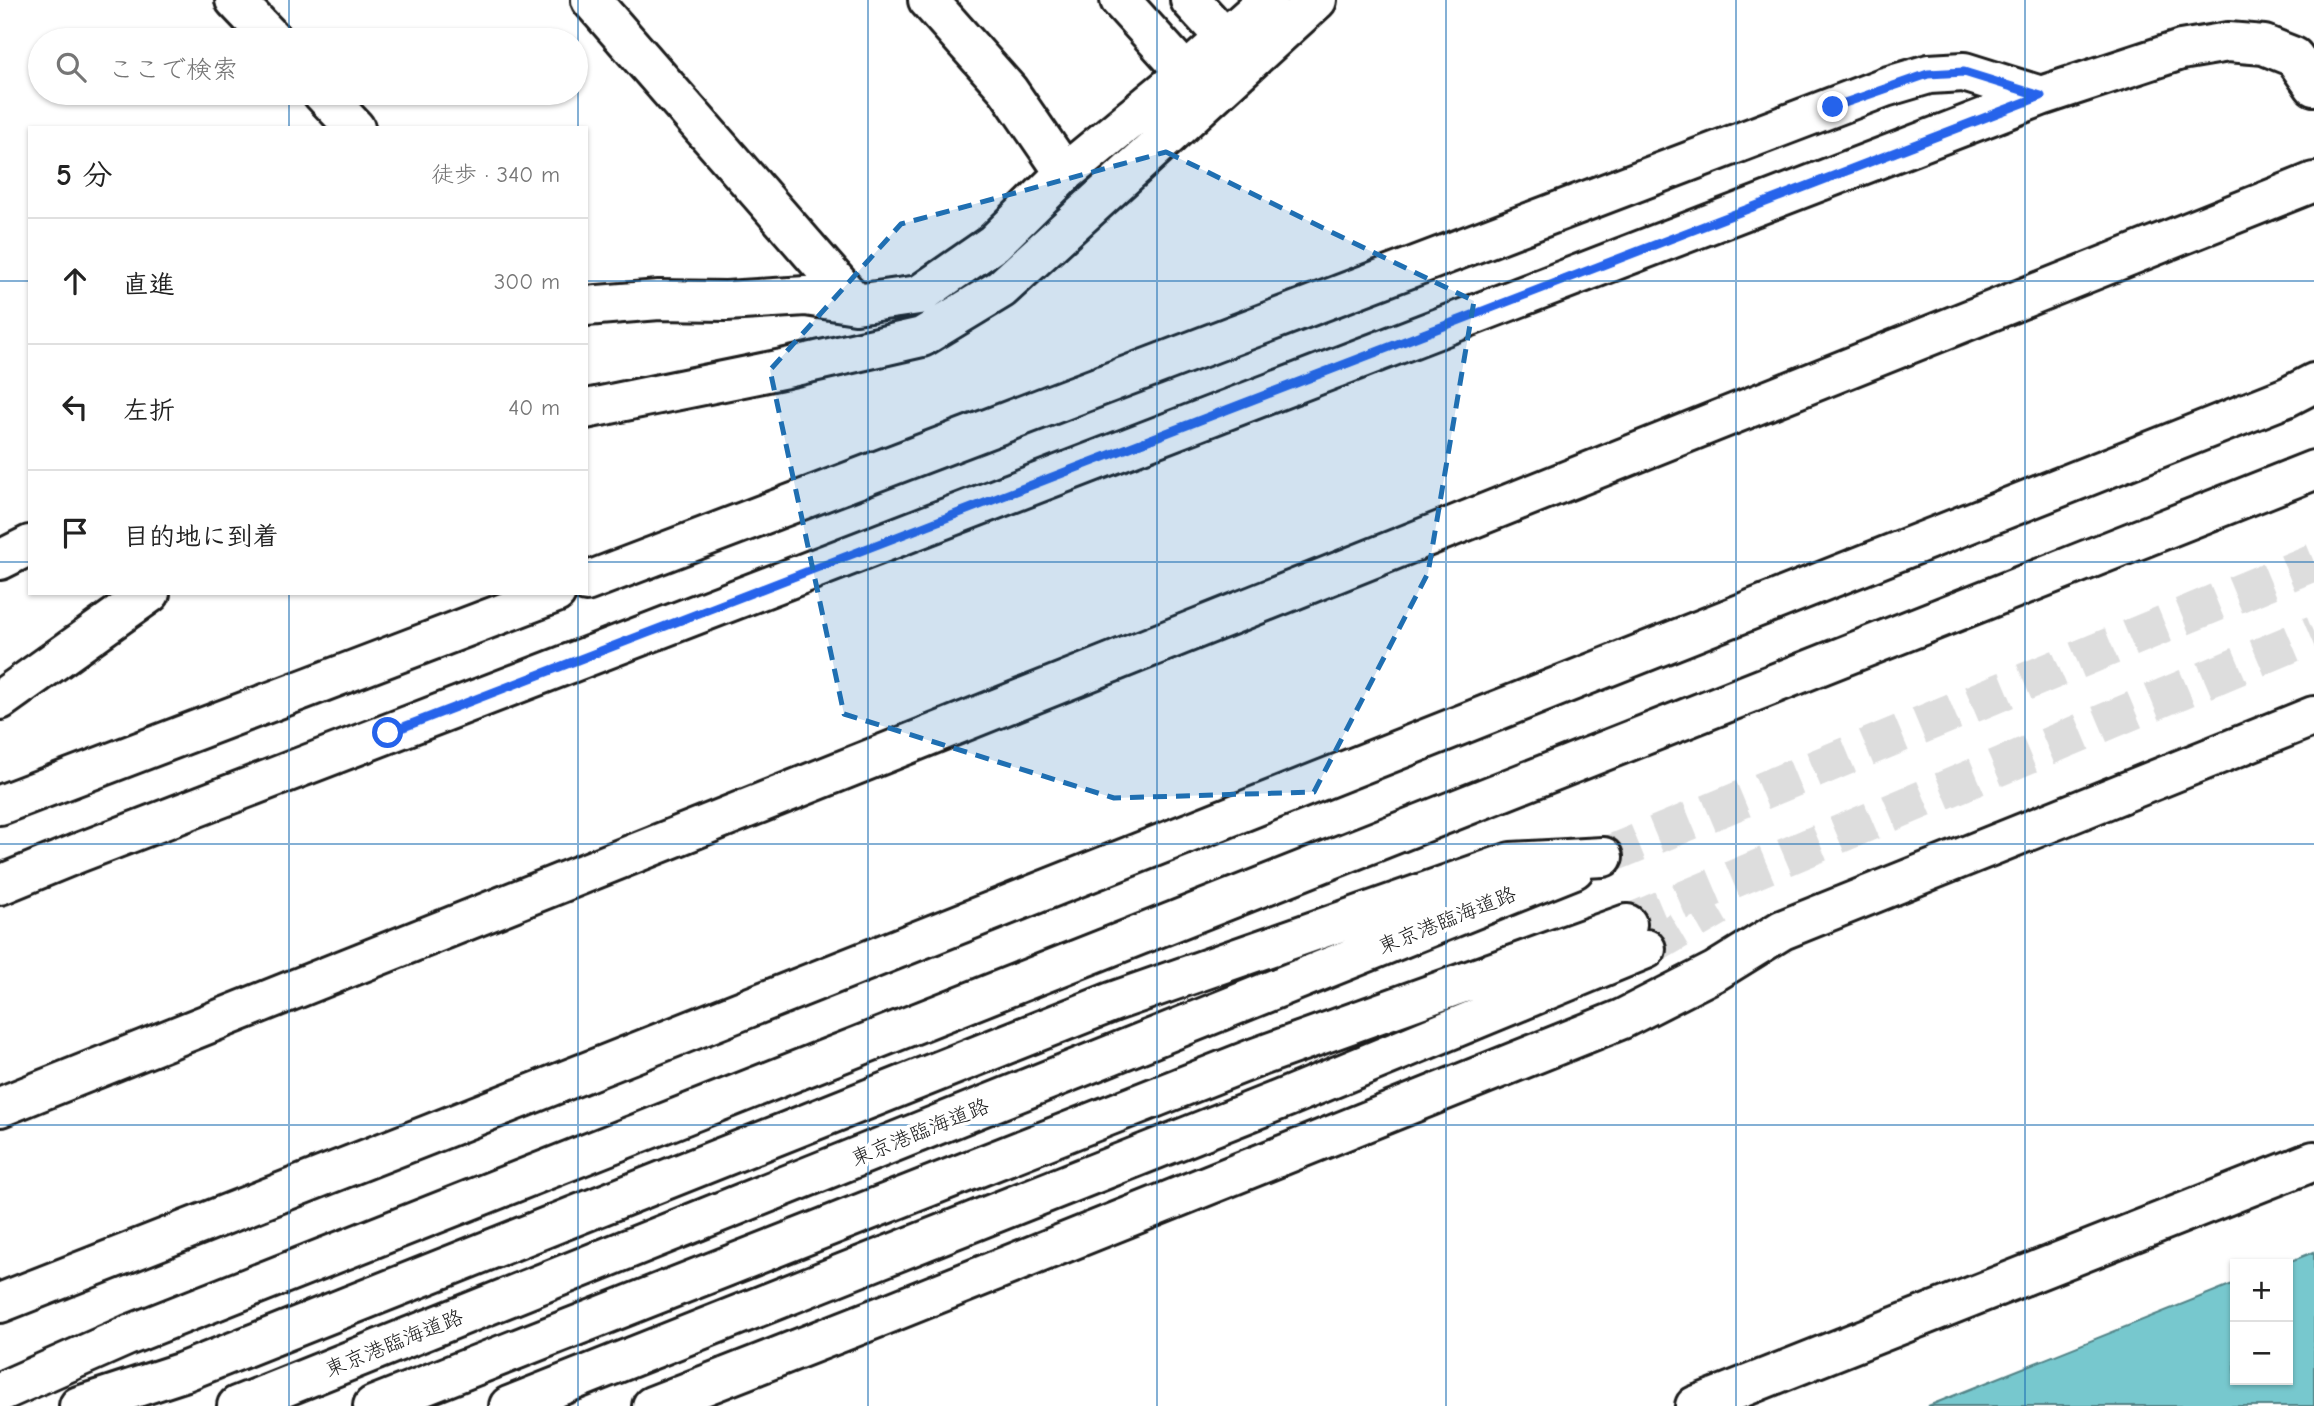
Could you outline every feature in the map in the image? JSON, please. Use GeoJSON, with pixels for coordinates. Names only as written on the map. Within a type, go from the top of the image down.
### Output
{"type":"FeatureCollection","features":[{"type":"Feature","properties":{"kind":"street"},"geometry":{"type":"LineString","coordinates":[[235,0],[262,28]]}},
{"type":"Feature","properties":{"kind":"street"},"geometry":{"type":"LineString","coordinates":[[591,0],[856,304]]}},
{"type":"Feature","properties":{"kind":"street"},"geometry":{"type":"LineString","coordinates":[[928,0],[1007,90],[1065,173]]}},
{"type":"Feature","properties":{"kind":"street"},"geometry":{"type":"LineString","coordinates":[[1120,0],[1186,73]]}},
{"type":"Feature","properties":{"kind":"street"},"geometry":{"type":"LineString","coordinates":[[1190,0],[1225,38]]}},
{"type":"Feature","properties":{"kind":"street"},"geometry":{"type":"LineString","coordinates":[[588,306],[659,300],[726,302],[806,296],[856,304],[919,295],[994,243],[1065,173],[1186,73],[1268,0]]}},
{"type":"Feature","properties":{"kind":"street"},"geometry":{"type":"LineString","coordinates":[[588,409],[922,337],[1001,289],[1317,0]]}},
{"type":"Feature","properties":{"kind":"street"},"geometry":{"type":"LineString","coordinates":[[0,885],[104,842],[2041,96],[2181,50],[2228,42],[2264,45],[2294,57],[2314,86]]}},
{"type":"Feature","properties":{"kind":"street"},"geometry":{"type":"LineString","coordinates":[[588,581],[1885,88],[1928,74],[1964,72],[2041,96]]}},
{"type":"Feature","properties":{"kind":"street"},"geometry":{"type":"LineString","coordinates":[[333,105],[353,126]]}},
{"type":"Feature","properties":{"kind":"street"},"geometry":{"type":"LineString","coordinates":[[0,1108],[2314,182]]}},
{"type":"Feature","properties":{"kind":"street"},"geometry":{"type":"LineString","coordinates":[[0,1303],[2287,397],[2314,383]]}},
{"type":"Feature","properties":{"kind":"street"},"geometry":{"type":"LineString","coordinates":[[0,1392],[142,1330],[2314,470]]}},
{"type":"Feature","properties":{"kind":"street"},"geometry":{"type":"LineString","coordinates":[[0,560],[28,546]]}},
{"type":"Feature","properties":{"kind":"street"},"geometry":{"type":"LineString","coordinates":[[0,700],[147,595]]}},
{"type":"Feature","properties":{"kind":"street"},"geometry":{"type":"LineString","coordinates":[[0,805],[551,595]]}},
{"type":"Feature","properties":{"kind":"street"},"geometry":{"type":"LineString","coordinates":[[652,1406],[1622,1019],[1716,971],[1782,930],[2314,716]]}},
{"type":"Feature","properties":{"kind":"street","name":"東京港臨海道路"},"geometry":{"type":"LineString","coordinates":[[79,1406],[183,1372],[1112,1002],[1511,862],[1603,857],[237,1406]]}},
{"type":"Feature","properties":{"kind":"street"},"geometry":{"type":"LineString","coordinates":[[373,1406],[1255,1058],[1636,937],[1287,1097],[509,1406]]}},
{"type":"Feature","properties":{"kind":"street"},"geometry":{"type":"LineString","coordinates":[[1695,1406],[2314,1161]]}},
{"type":"Feature","properties":{"kind":"highlighted area"},"geometry":{"type":"Polygon","coordinates":[[[1166,152],[1474,301],[1428,573],[1314,792],[1114,798],[844,714],[770,370],[901,224],[1166,152]]]}},
{"type":"Feature","properties":{"kind":"water"},"geometry":{"type":"Polygon","coordinates":[[[2314,1252],[2314,1406],[1928,1406],[2230,1285],[2230,1385],[2293,1385],[2293,1260],[2314,1252]]]}},
{"type":"Feature","properties":{"kind":"tunnel"},"geometry":{"type":"LineString","coordinates":[[1603,857],[2314,562]]}},
{"type":"Feature","properties":{"kind":"tunnel"},"geometry":{"type":"LineString","coordinates":[[1627,924],[2314,634]]}},
{"type":"Feature","properties":{"kind":"tunnel"},"geometry":{"type":"LineString","coordinates":[[1646,949],[1718,907]]}},
{"type":"Feature","properties":{"kind":"route"},"geometry":{"type":"LineString","coordinates":[[388,733],[2041,96],[1964,72],[1928,74],[1833,107]]}}]}
